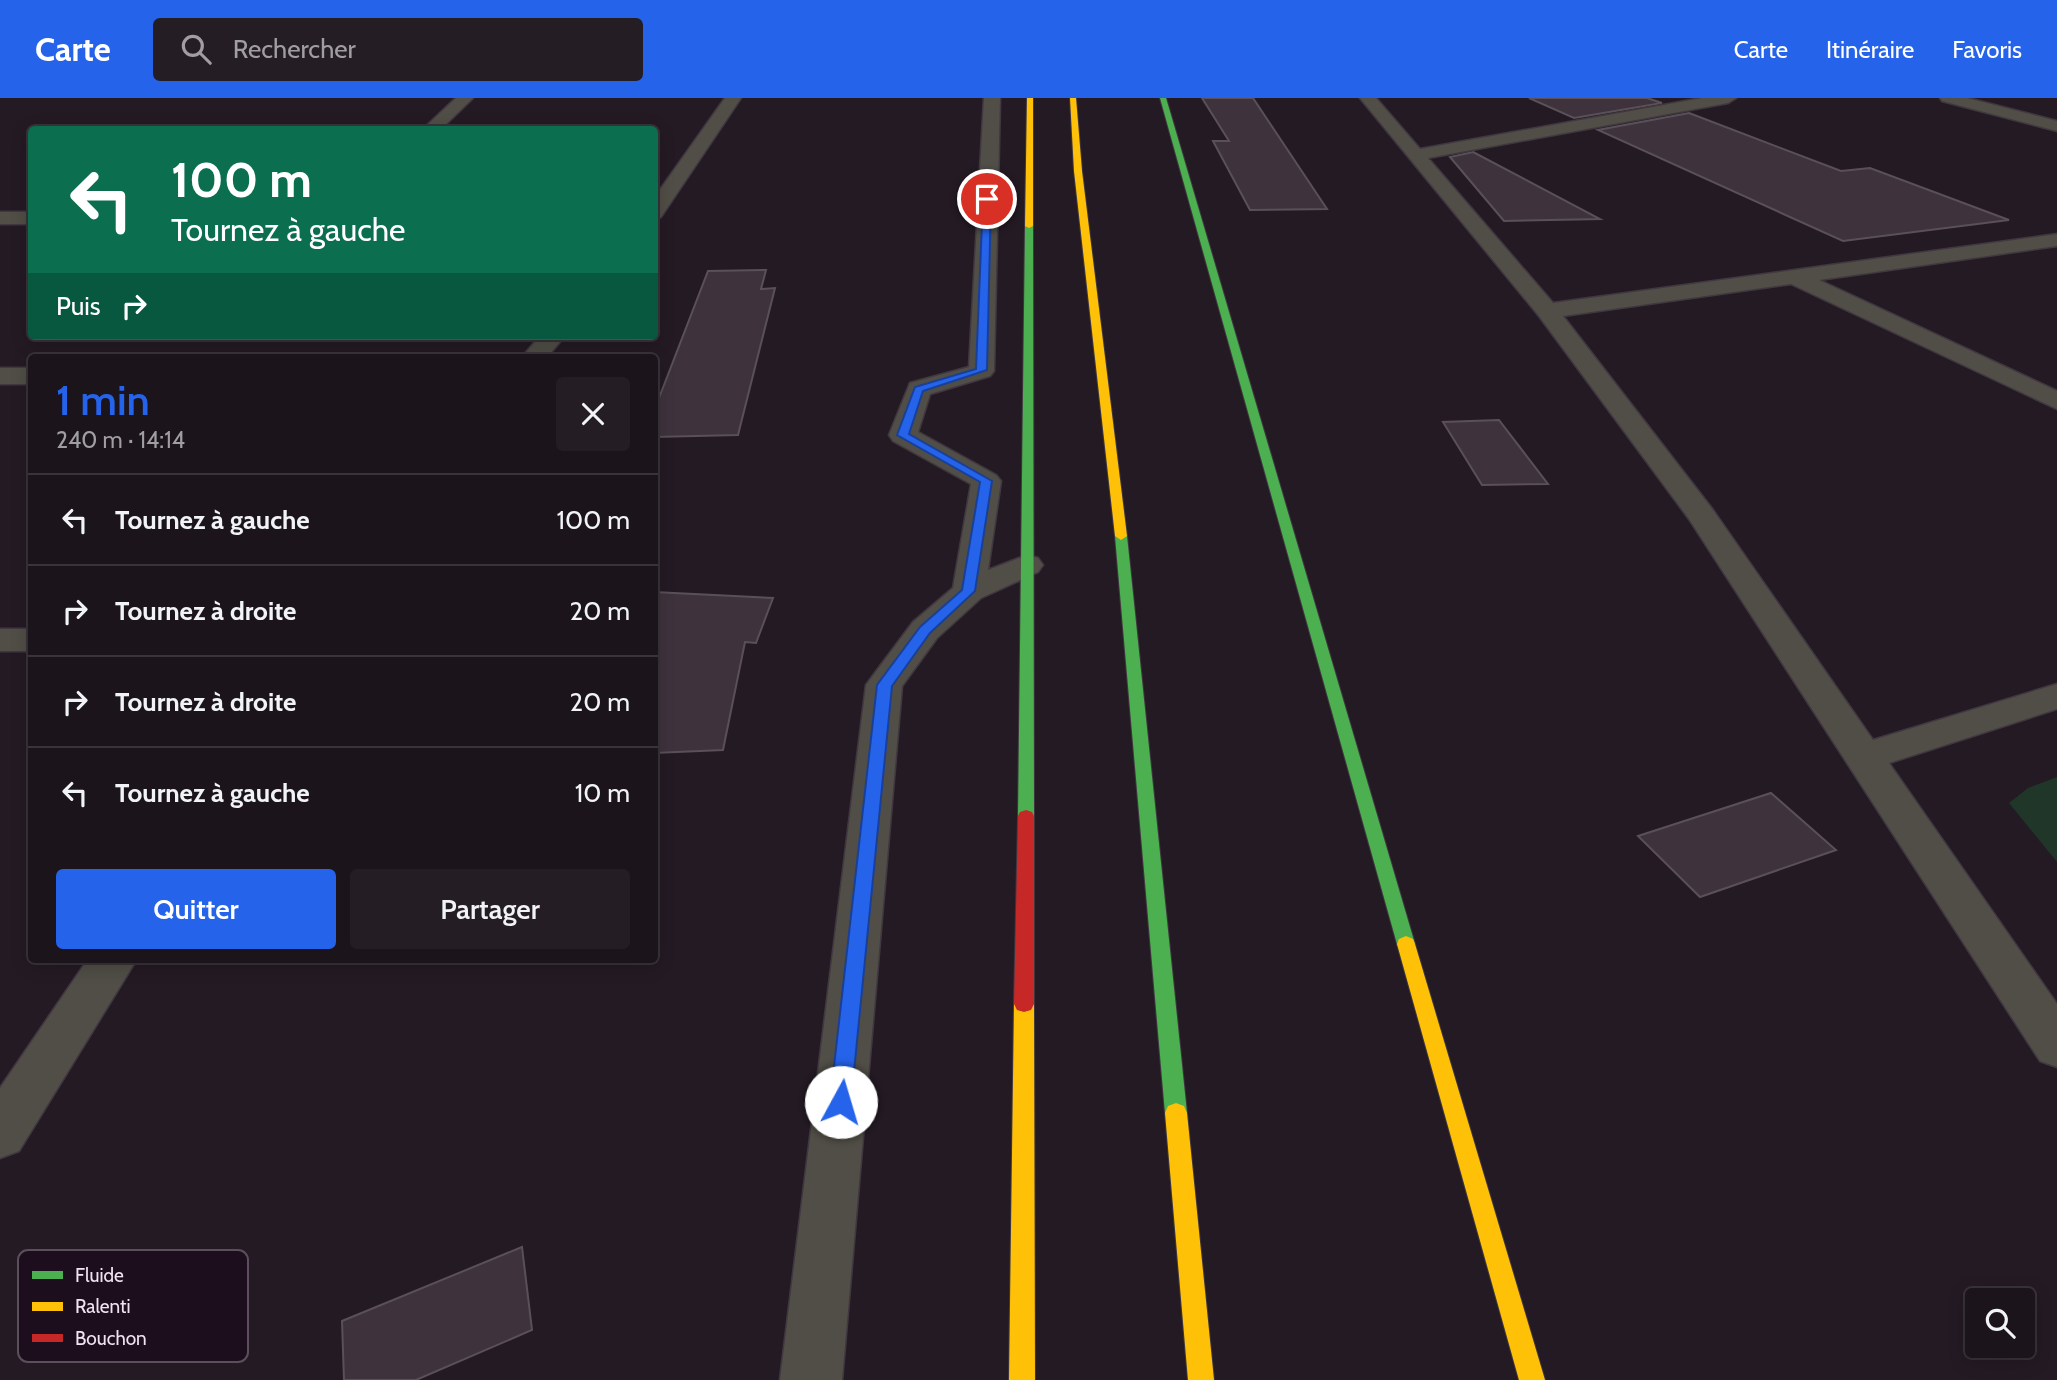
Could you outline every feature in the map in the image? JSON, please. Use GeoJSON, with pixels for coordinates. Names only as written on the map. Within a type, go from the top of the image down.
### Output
{"type":"FeatureCollection","features":[{"type":"Feature","properties":{"kind":"main road"},"geometry":{"type":"LineString","coordinates":[[1022,1380],[1030,98]]}},
{"type":"Feature","properties":{"kind":"main road"},"geometry":{"type":"LineString","coordinates":[[1073,98],[1079,172],[1125,572],[1201,1380]]}},
{"type":"Feature","properties":{"kind":"main road"},"geometry":{"type":"LineString","coordinates":[[1163,98],[1532,1380]]}},
{"type":"Feature","properties":{"kind":"street"},"geometry":{"type":"LineString","coordinates":[[436,126],[465,98]]}},
{"type":"Feature","properties":{"kind":"street"},"geometry":{"type":"LineString","coordinates":[[658,207],[733,98]]}},
{"type":"Feature","properties":{"kind":"street"},"geometry":{"type":"LineString","coordinates":[[969,591],[986,481],[903,435],[919,389],[981,370],[992,98]]}},
{"type":"Feature","properties":{"kind":"street"},"geometry":{"type":"LineString","coordinates":[[1367,98],[1547,311],[1702,516],[2057,1045]]}},
{"type":"Feature","properties":{"kind":"street"},"geometry":{"type":"LineString","coordinates":[[1416,155],[1728,98]]}},
{"type":"Feature","properties":{"kind":"street"},"geometry":{"type":"LineString","coordinates":[[1948,98],[2057,126]]}},
{"type":"Feature","properties":{"kind":"street"},"geometry":{"type":"LineString","coordinates":[[0,218],[28,218]]}},
{"type":"Feature","properties":{"kind":"street"},"geometry":{"type":"LineString","coordinates":[[1547,311],[2057,240]]}},
{"type":"Feature","properties":{"kind":"street"},"geometry":{"type":"LineString","coordinates":[[1793,276],[2057,401]]}},
{"type":"Feature","properties":{"kind":"street"},"geometry":{"type":"LineString","coordinates":[[537,354],[549,340]]}},
{"type":"Feature","properties":{"kind":"street"},"geometry":{"type":"LineString","coordinates":[[0,376],[28,376]]}},
{"type":"Feature","properties":{"kind":"street"},"geometry":{"type":"LineString","coordinates":[[811,1380],[884,685],[925,630],[969,591],[1027,565]]}},
{"type":"Feature","properties":{"kind":"street"},"geometry":{"type":"LineString","coordinates":[[0,640],[28,640]]}},
{"type":"Feature","properties":{"kind":"street"},"geometry":{"type":"LineString","coordinates":[[1863,757],[2057,696]]}},
{"type":"Feature","properties":{"kind":"street"},"geometry":{"type":"LineString","coordinates":[[0,1133],[111,963]]}},
{"type":"Feature","properties":{"kind":"green space"},"geometry":{"type":"Polygon","coordinates":[[[2057,777],[2057,862],[2009,803],[2028,788],[2057,777]]]}},
{"type":"Feature","properties":{"kind":"building"},"geometry":{"type":"Polygon","coordinates":[[[1202,98],[1253,98],[1327,209],[1250,210],[1213,141],[1229,141],[1202,98]]]}},
{"type":"Feature","properties":{"kind":"building"},"geometry":{"type":"Polygon","coordinates":[[[1529,98],[1647,98],[1662,103],[1574,118],[1529,98]]]}},
{"type":"Feature","properties":{"kind":"building"},"geometry":{"type":"Polygon","coordinates":[[[1689,113],[1841,171],[1870,168],[2009,220],[1843,241],[1598,130],[1689,113]]]}},
{"type":"Feature","properties":{"kind":"building"},"geometry":{"type":"Polygon","coordinates":[[[1473,152],[1600,219],[1504,221],[1450,157],[1473,152]]]}},
{"type":"Feature","properties":{"kind":"building"},"geometry":{"type":"Polygon","coordinates":[[[766,270],[761,289],[775,288],[738,435],[658,437],[658,401],[708,271],[766,270]]]}},
{"type":"Feature","properties":{"kind":"building"},"geometry":{"type":"Polygon","coordinates":[[[1499,420],[1548,484],[1482,485],[1443,422],[1499,420]]]}},
{"type":"Feature","properties":{"kind":"building"},"geometry":{"type":"Polygon","coordinates":[[[658,592],[773,598],[756,643],[745,642],[723,750],[658,753],[658,592]]]}},
{"type":"Feature","properties":{"kind":"building"},"geometry":{"type":"Polygon","coordinates":[[[1771,793],[1836,850],[1700,897],[1638,836],[1771,793]]]}},
{"type":"Feature","properties":{"kind":"building"},"geometry":{"type":"Polygon","coordinates":[[[522,1247],[532,1330],[416,1380],[344,1380],[342,1321],[522,1247]]]}},
{"type":"Feature","properties":{"kind":"traffic: fast"},"geometry":{"type":"LineString","coordinates":[[1163,98],[1406,944]]}},
{"type":"Feature","properties":{"kind":"traffic: fast"},"geometry":{"type":"LineString","coordinates":[[1026,816],[1029,226]]}},
{"type":"Feature","properties":{"kind":"traffic: fast"},"geometry":{"type":"LineString","coordinates":[[1121,536],[1176,1113]]}},
{"type":"Feature","properties":{"kind":"traffic: slow"},"geometry":{"type":"LineString","coordinates":[[1029,226],[1030,98]]}},
{"type":"Feature","properties":{"kind":"traffic: slow"},"geometry":{"type":"LineString","coordinates":[[1073,98],[1078,171],[1121,536]]}},
{"type":"Feature","properties":{"kind":"traffic: slow"},"geometry":{"type":"LineString","coordinates":[[1406,944],[1532,1380]]}},
{"type":"Feature","properties":{"kind":"traffic: slow"},"geometry":{"type":"LineString","coordinates":[[1022,1380],[1024,1004]]}},
{"type":"Feature","properties":{"kind":"traffic: slow"},"geometry":{"type":"LineString","coordinates":[[1176,1113],[1201,1380]]}},
{"type":"Feature","properties":{"kind":"traffic: jam"},"geometry":{"type":"LineString","coordinates":[[1024,1004],[1026,816]]}},
{"type":"Feature","properties":{"kind":"route"},"geometry":{"type":"LineString","coordinates":[[841,1102],[884,685],[925,630],[969,591],[986,481],[903,435],[919,389],[981,370],[987,199]]}}]}
